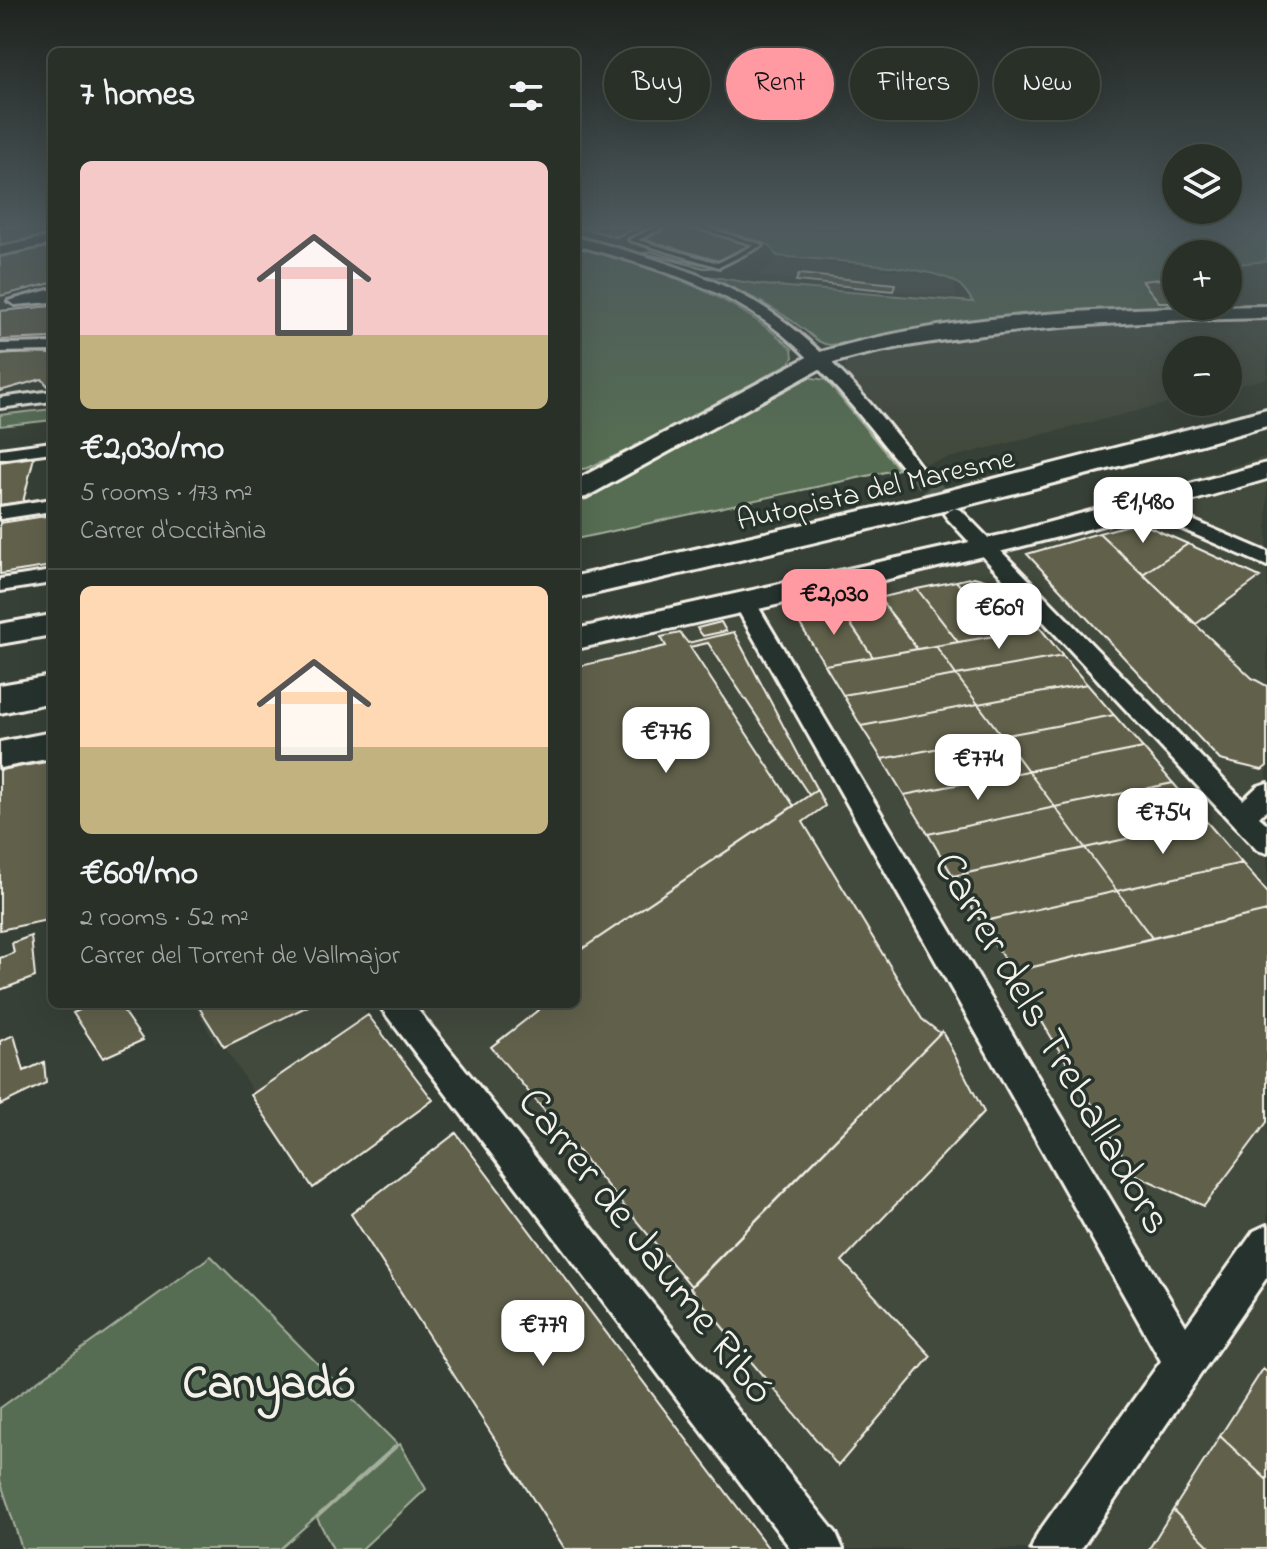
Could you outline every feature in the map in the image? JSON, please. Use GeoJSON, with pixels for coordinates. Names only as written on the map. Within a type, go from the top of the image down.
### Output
{"type":"FeatureCollection","features":[{"type":"Feature","properties":{"kind":"highway","name":"Autopista del Maresme"},"geometry":{"type":"LineString","coordinates":[[580,558],[988,465],[1267,394]]}},
{"type":"Feature","properties":{"kind":"highway","name":"Autopista del Maresme"},"geometry":{"type":"LineString","coordinates":[[580,586],[802,536],[1135,454],[1267,417]]}},
{"type":"Feature","properties":{"kind":"highway"},"geometry":{"type":"LineString","coordinates":[[0,669],[48,661]]}},
{"type":"Feature","properties":{"kind":"highway"},"geometry":{"type":"LineString","coordinates":[[0,699],[48,690]]}},
{"type":"Feature","properties":{"kind":"street"},"geometry":{"type":"LineString","coordinates":[[0,304],[33,298]]}},
{"type":"Feature","properties":{"kind":"street"},"geometry":{"type":"LineString","coordinates":[[736,298],[785,329],[819,360],[914,470]]}},
{"type":"Feature","properties":{"kind":"street"},"geometry":{"type":"LineString","coordinates":[[580,489],[819,360],[896,341],[1009,325],[1117,315],[1267,312]]}},
{"type":"Feature","properties":{"kind":"street"},"geometry":{"type":"LineString","coordinates":[[0,348],[48,347]]}},
{"type":"Feature","properties":{"kind":"street"},"geometry":{"type":"LineString","coordinates":[[0,403],[48,397]]}},
{"type":"Feature","properties":{"kind":"street"},"geometry":{"type":"LineString","coordinates":[[0,454],[48,448]]}},
{"type":"Feature","properties":{"kind":"street"},"geometry":{"type":"LineString","coordinates":[[580,475],[625,467]]}},
{"type":"Feature","properties":{"kind":"street"},"geometry":{"type":"LineString","coordinates":[[580,638],[989,548],[1148,507],[1267,471]]}},
{"type":"Feature","properties":{"kind":"street"},"geometry":{"type":"LineString","coordinates":[[0,513],[48,506]]}},
{"type":"Feature","properties":{"kind":"street"},"geometry":{"type":"LineString","coordinates":[[1148,507],[1267,560]]}},
{"type":"Feature","properties":{"kind":"street"},"geometry":{"type":"LineString","coordinates":[[954,514],[1267,842]]}},
{"type":"Feature","properties":{"kind":"street"},"geometry":{"type":"LineString","coordinates":[[0,585],[48,578]]}},
{"type":"Feature","properties":{"kind":"street","name":"Carrer dels Treballadors"},"geometry":{"type":"LineString","coordinates":[[745,603],[1184,1362]]}},
{"type":"Feature","properties":{"kind":"street"},"geometry":{"type":"LineString","coordinates":[[0,634],[48,626]]}},
{"type":"Feature","properties":{"kind":"street"},"geometry":{"type":"LineString","coordinates":[[0,755],[48,746]]}},
{"type":"Feature","properties":{"kind":"street"},"geometry":{"type":"LineString","coordinates":[[1243,816],[1267,793]]}},
{"type":"Feature","properties":{"kind":"street","name":"Carrer de Jaume Ribó"},"geometry":{"type":"LineString","coordinates":[[397,1008],[820,1549]]}},
{"type":"Feature","properties":{"kind":"street"},"geometry":{"type":"LineString","coordinates":[[1054,1549],[1267,1244]]}},
{"type":"Feature","properties":{"kind":"shaded area"},"geometry":{"type":"Polygon","coordinates":[[[1242,298],[1267,298],[1267,306],[1242,306],[1242,298]]]}},
{"type":"Feature","properties":{"kind":"shaded area"},"geometry":{"type":"Polygon","coordinates":[[[1267,318],[1267,378],[1242,384],[1242,336],[1162,336],[1162,405],[925,464],[850,383],[844,365],[852,357],[1025,331],[1160,320],[1267,318]]]}},
{"type":"Feature","properties":{"kind":"shaded area"},"geometry":{"type":"Polygon","coordinates":[[[1267,456],[1267,1549],[831,1549],[404,1008],[580,1008],[580,623],[1015,531],[1267,456]]]}},
{"type":"Feature","properties":{"kind":"shaded area"},"geometry":{"type":"Polygon","coordinates":[[[196,1008],[362,1008],[433,1100],[313,1188],[221,1041],[215,1043],[196,1008]]]}},
{"type":"Feature","properties":{"kind":"green space"},"geometry":{"type":"Polygon","coordinates":[[[580,298],[720,298],[769,329],[792,349],[790,363],[642,444],[580,469],[580,298]]]}},
{"type":"Feature","properties":{"kind":"green space"},"geometry":{"type":"Polygon","coordinates":[[[754,298],[927,298],[973,302],[970,298],[1162,298],[1162,308],[1018,317],[830,345],[754,298]]]}},
{"type":"Feature","properties":{"kind":"green space"},"geometry":{"type":"Polygon","coordinates":[[[806,377],[826,380],[899,469],[580,538],[580,501],[806,377]]]}},
{"type":"Feature","properties":{"kind":"green space"},"geometry":{"type":"Polygon","coordinates":[[[48,409],[48,420],[0,426],[0,415],[48,409]]]}},
{"type":"Feature","properties":{"kind":"green space"},"geometry":{"type":"Polygon","coordinates":[[[211,1256],[397,1444],[280,1549],[22,1549],[0,1480],[0,1408],[211,1256]]]}},
{"type":"Feature","properties":{"kind":"green space"},"geometry":{"type":"Polygon","coordinates":[[[400,1444],[426,1489],[362,1549],[333,1549],[317,1518],[400,1444]]]}},
{"type":"Feature","properties":{"kind":"building"},"geometry":{"type":"Polygon","coordinates":[[[48,306],[48,338],[0,340],[0,311],[48,306]]]}},
{"type":"Feature","properties":{"kind":"building"},"geometry":{"type":"Polygon","coordinates":[[[48,354],[48,386],[42,379],[0,391],[0,355],[48,354]]]}},
{"type":"Feature","properties":{"kind":"building"},"geometry":{"type":"Polygon","coordinates":[[[34,457],[23,502],[0,505],[0,462],[34,457]]]}},
{"type":"Feature","properties":{"kind":"building"},"geometry":{"type":"Polygon","coordinates":[[[48,516],[48,567],[0,574],[0,523],[48,516]]]}},
{"type":"Feature","properties":{"kind":"building"},"geometry":{"type":"Polygon","coordinates":[[[1139,522],[1188,544],[1143,574],[1099,533],[1139,522]]]}},
{"type":"Feature","properties":{"kind":"building"},"geometry":{"type":"Polygon","coordinates":[[[1099,533],[1252,678],[1267,686],[1267,766],[1262,770],[1220,760],[1027,554],[1099,533]]]}},
{"type":"Feature","properties":{"kind":"building"},"geometry":{"type":"Polygon","coordinates":[[[1188,544],[1260,577],[1196,624],[1143,574],[1188,544]]]}},
{"type":"Feature","properties":{"kind":"building"},"geometry":{"type":"Polygon","coordinates":[[[974,577],[1002,585],[1040,628],[1001,635],[956,581],[974,577]]]}},
{"type":"Feature","properties":{"kind":"building"},"geometry":{"type":"Polygon","coordinates":[[[956,581],[1001,635],[958,642],[917,589],[956,581]]]}},
{"type":"Feature","properties":{"kind":"building"},"geometry":{"type":"Polygon","coordinates":[[[917,589],[958,642],[917,649],[879,598],[917,589]]]}},
{"type":"Feature","properties":{"kind":"building"},"geometry":{"type":"Polygon","coordinates":[[[879,598],[917,649],[873,657],[839,607],[879,598]]]}},
{"type":"Feature","properties":{"kind":"building"},"geometry":{"type":"Polygon","coordinates":[[[839,607],[873,657],[825,665],[798,621],[807,614],[839,607]]]}},
{"type":"Feature","properties":{"kind":"building"},"geometry":{"type":"Polygon","coordinates":[[[721,622],[726,631],[703,636],[697,628],[721,622]]]}},
{"type":"Feature","properties":{"kind":"building"},"geometry":{"type":"Polygon","coordinates":[[[1040,628],[1063,656],[956,675],[936,646],[1040,628]]]}},
{"type":"Feature","properties":{"kind":"building"},"geometry":{"type":"Polygon","coordinates":[[[734,632],[817,790],[809,795],[708,643],[690,647],[794,806],[580,950],[580,666],[666,646],[661,637],[680,633],[688,643],[734,632]]]}},
{"type":"Feature","properties":{"kind":"building"},"geometry":{"type":"Polygon","coordinates":[[[936,646],[956,675],[843,695],[825,665],[936,646]]]}},
{"type":"Feature","properties":{"kind":"building"},"geometry":{"type":"Polygon","coordinates":[[[1063,656],[1087,684],[978,704],[956,675],[1063,656]]]}},
{"type":"Feature","properties":{"kind":"building"},"geometry":{"type":"Polygon","coordinates":[[[956,675],[978,704],[861,726],[843,695],[956,675]]]}},
{"type":"Feature","properties":{"kind":"building"},"geometry":{"type":"Polygon","coordinates":[[[1087,684],[1114,715],[1002,736],[978,704],[1087,684]]]}},
{"type":"Feature","properties":{"kind":"building"},"geometry":{"type":"Polygon","coordinates":[[[978,704],[1002,736],[882,759],[861,726],[978,704]]]}},
{"type":"Feature","properties":{"kind":"building"},"geometry":{"type":"Polygon","coordinates":[[[1114,715],[1143,748],[1028,771],[1002,736],[1114,715]]]}},
{"type":"Feature","properties":{"kind":"building"},"geometry":{"type":"Polygon","coordinates":[[[1002,736],[1028,771],[904,795],[882,759],[1002,736]]]}},
{"type":"Feature","properties":{"kind":"building"},"geometry":{"type":"Polygon","coordinates":[[[1143,748],[1173,783],[1055,807],[1028,771],[1143,748]]]}},
{"type":"Feature","properties":{"kind":"building"},"geometry":{"type":"Polygon","coordinates":[[[48,762],[48,920],[0,930],[0,770],[48,762]]]}},
{"type":"Feature","properties":{"kind":"building"},"geometry":{"type":"Polygon","coordinates":[[[1028,771],[1055,807],[928,834],[904,795],[1028,771]]]}},
{"type":"Feature","properties":{"kind":"building"},"geometry":{"type":"Polygon","coordinates":[[[1173,783],[1206,821],[1085,848],[1055,807],[1173,783]]]}},
{"type":"Feature","properties":{"kind":"building"},"geometry":{"type":"Polygon","coordinates":[[[817,790],[825,806],[803,822],[922,1019],[940,1033],[691,1286],[491,1047],[541,1008],[580,1008],[580,950],[817,790]]]}},
{"type":"Feature","properties":{"kind":"building"},"geometry":{"type":"Polygon","coordinates":[[[1055,807],[1085,848],[953,876],[928,834],[1055,807]]]}},
{"type":"Feature","properties":{"kind":"building"},"geometry":{"type":"Polygon","coordinates":[[[1206,821],[1242,863],[1117,891],[1085,848],[1206,821]]]}},
{"type":"Feature","properties":{"kind":"building"},"geometry":{"type":"Polygon","coordinates":[[[1085,848],[1117,891],[981,922],[953,876],[1085,848]]]}},
{"type":"Feature","properties":{"kind":"building"},"geometry":{"type":"Polygon","coordinates":[[[1242,863],[1267,892],[1267,911],[1152,938],[1117,891],[1242,863]]]}},
{"type":"Feature","properties":{"kind":"building"},"geometry":{"type":"Polygon","coordinates":[[[1117,891],[1152,938],[1012,972],[981,922],[1117,891]]]}},
{"type":"Feature","properties":{"kind":"building"},"geometry":{"type":"Polygon","coordinates":[[[1267,911],[1267,1122],[1204,1206],[1134,1174],[1012,972],[1267,911]]]}},
{"type":"Feature","properties":{"kind":"building"},"geometry":{"type":"Polygon","coordinates":[[[31,936],[35,977],[0,990],[0,958],[14,953],[12,943],[31,936]]]}},
{"type":"Feature","properties":{"kind":"building"},"geometry":{"type":"Polygon","coordinates":[[[84,1008],[121,1008],[143,1040],[103,1058],[73,1013],[84,1008]]]}},
{"type":"Feature","properties":{"kind":"building"},"geometry":{"type":"Polygon","coordinates":[[[200,1008],[304,1008],[224,1047],[200,1008]]]}},
{"type":"Feature","properties":{"kind":"building"},"geometry":{"type":"Polygon","coordinates":[[[368,1015],[433,1100],[313,1188],[251,1095],[368,1015]]]}},
{"type":"Feature","properties":{"kind":"building"},"geometry":{"type":"Polygon","coordinates":[[[942,1031],[984,1112],[842,1261],[931,1356],[838,1466],[690,1288],[942,1031]]]}},
{"type":"Feature","properties":{"kind":"building"},"geometry":{"type":"Polygon","coordinates":[[[14,1035],[24,1071],[44,1062],[46,1083],[0,1105],[0,1041],[14,1035]]]}},
{"type":"Feature","properties":{"kind":"building"},"geometry":{"type":"Polygon","coordinates":[[[456,1133],[769,1549],[565,1549],[351,1214],[456,1133]]]}},
{"type":"Feature","properties":{"kind":"building"},"geometry":{"type":"Polygon","coordinates":[[[1263,1369],[1267,1372],[1267,1480],[1220,1436],[1263,1369]]]}},
{"type":"Feature","properties":{"kind":"building"},"geometry":{"type":"Polygon","coordinates":[[[1220,1436],[1267,1480],[1267,1549],[1212,1549],[1173,1510],[1220,1436]]]}},
{"type":"Feature","properties":{"kind":"building"},"geometry":{"type":"Polygon","coordinates":[[[1173,1510],[1212,1549],[1149,1549],[1173,1510]]]}},
{"type":"Feature","properties":{"kind":"tunnel"},"geometry":{"type":"LineString","coordinates":[[914,470],[931,489]]}},
{"type":"Feature","properties":{"kind":"tunnel"},"geometry":{"type":"LineString","coordinates":[[929,487],[954,514]]}},
{"type":"Feature","properties":{"kind":"district","name":"Canyadó"},"geometry":{"type":"Point","coordinates":[269,1385]}}]}
